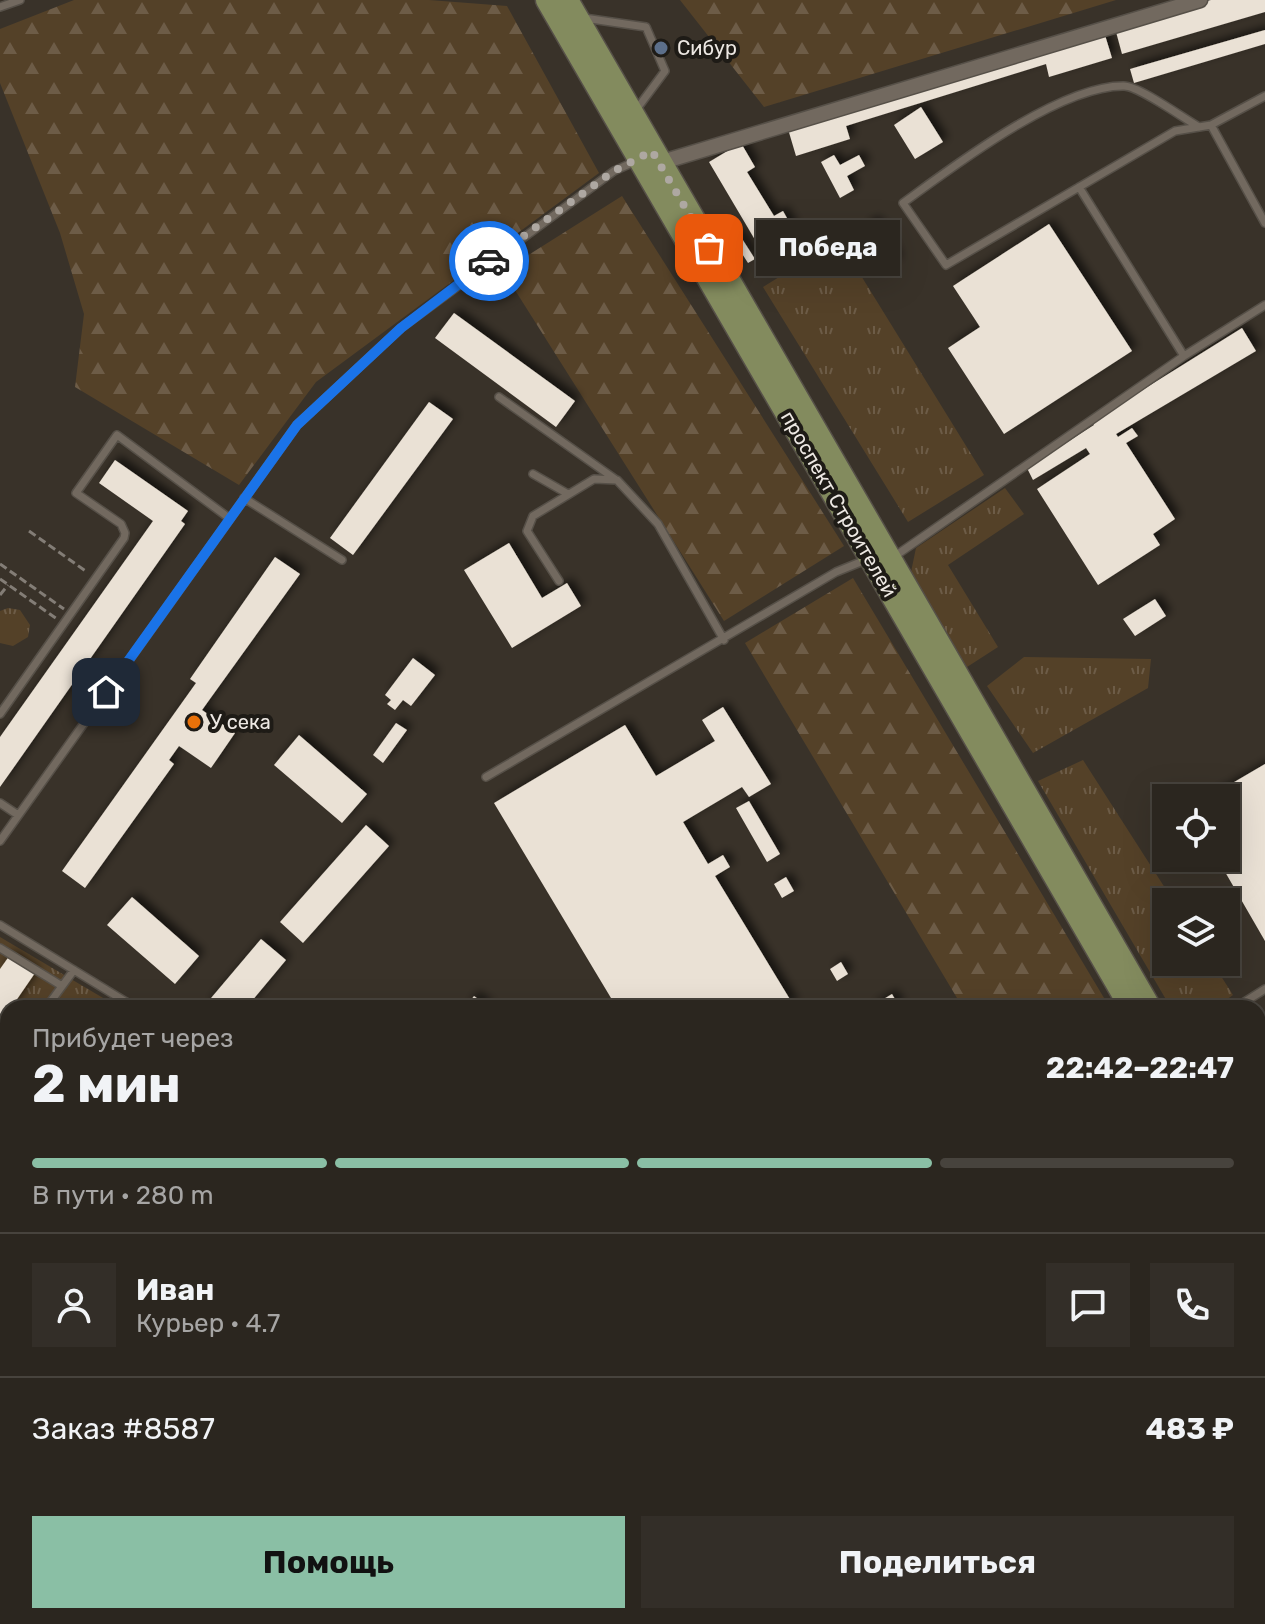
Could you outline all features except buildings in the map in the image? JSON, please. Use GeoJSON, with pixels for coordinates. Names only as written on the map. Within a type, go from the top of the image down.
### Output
{"type":"FeatureCollection","features":[{"type":"Feature","properties":{"kind":"main road","name":"проспект Строителей"},"geometry":{"type":"LineString","coordinates":[[547,0],[649,158],[880,559],[1127,1000]]}},
{"type":"Feature","properties":{"kind":"main road","name":"проспект Строителей"},"geometry":{"type":"LineString","coordinates":[[572,8],[632,115],[649,158]]}},
{"type":"Feature","properties":{"kind":"main road","name":"проспект Строителей"},"geometry":{"type":"LineString","coordinates":[[880,559],[1145,1000]]}},
{"type":"Feature","properties":{"kind":"street"},"geometry":{"type":"LineString","coordinates":[[649,158],[1200,0]]}},
{"type":"Feature","properties":{"kind":"lane"},"geometry":{"type":"LineString","coordinates":[[0,7],[20,0]]}},
{"type":"Feature","properties":{"kind":"lane"},"geometry":{"type":"LineString","coordinates":[[572,8],[646,27],[665,71],[632,115]]}},
{"type":"Feature","properties":{"kind":"lane"},"geometry":{"type":"LineString","coordinates":[[1199,127],[1126,85],[1088,92],[992,138],[903,203],[946,265],[1175,131],[1199,127],[1211,125],[1265,96]]}},
{"type":"Feature","properties":{"kind":"lane"},"geometry":{"type":"LineString","coordinates":[[1211,125],[1265,223]]}},
{"type":"Feature","properties":{"kind":"lane"},"geometry":{"type":"LineString","coordinates":[[0,841],[297,425],[401,328],[614,171],[649,158]]}},
{"type":"Feature","properties":{"kind":"lane"},"geometry":{"type":"LineString","coordinates":[[1079,187],[1184,356]]}},
{"type":"Feature","properties":{"kind":"lane"},"geometry":{"type":"LineString","coordinates":[[486,777],[836,572],[880,559],[1265,305]]}},
{"type":"Feature","properties":{"kind":"lane"},"geometry":{"type":"LineString","coordinates":[[499,397],[617,480],[658,524],[724,640]]}},
{"type":"Feature","properties":{"kind":"lane"},"geometry":{"type":"LineString","coordinates":[[0,714],[125,533],[121,524],[76,493],[117,435],[229,518]]}},
{"type":"Feature","properties":{"kind":"lane"},"geometry":{"type":"LineString","coordinates":[[533,474],[568,494]]}},
{"type":"Feature","properties":{"kind":"lane"},"geometry":{"type":"LineString","coordinates":[[559,581],[527,531],[533,516],[594,479],[617,480]]}},
{"type":"Feature","properties":{"kind":"lane"},"geometry":{"type":"LineString","coordinates":[[244,498],[342,560]]}},
{"type":"Feature","properties":{"kind":"lane"},"geometry":{"type":"LineString","coordinates":[[0,803],[18,815]]}},
{"type":"Feature","properties":{"kind":"lane"},"geometry":{"type":"LineString","coordinates":[[0,925],[123,1000]]}},
{"type":"Feature","properties":{"kind":"lane"},"geometry":{"type":"LineString","coordinates":[[0,948],[62,986]]}},
{"type":"Feature","properties":{"kind":"lane"},"geometry":{"type":"LineString","coordinates":[[52,1000],[74,970]]}},
{"type":"Feature","properties":{"kind":"lane"},"geometry":{"type":"LineString","coordinates":[[1248,1000],[1265,989]]}},
{"type":"Feature","properties":{"kind":"path"},"geometry":{"type":"LineString","coordinates":[[29,531],[90,574]]}},
{"type":"Feature","properties":{"kind":"path"},"geometry":{"type":"LineString","coordinates":[[0,564],[71,613]]}},
{"type":"Feature","properties":{"kind":"path"},"geometry":{"type":"LineString","coordinates":[[0,579],[64,624]]}},
{"type":"Feature","properties":{"kind":"path"},"geometry":{"type":"LineString","coordinates":[[0,595],[8,585]]}},
{"type":"Feature","properties":{"kind":"green space"},"geometry":{"type":"Polygon","coordinates":[[[74,0],[429,0],[507,6],[599,173],[316,382],[239,485],[75,387],[84,314],[60,233],[0,83],[0,29],[74,0]]]}},
{"type":"Feature","properties":{"kind":"green space"},"geometry":{"type":"Polygon","coordinates":[[[680,0],[1116,0],[764,107],[680,0]]]}},
{"type":"Feature","properties":{"kind":"green space"},"geometry":{"type":"Polygon","coordinates":[[[622,196],[844,546],[724,621],[503,271],[622,196]]]}},
{"type":"Feature","properties":{"kind":"green space"},"geometry":{"type":"Polygon","coordinates":[[[839,240],[984,475],[908,522],[763,287],[839,240]]]}},
{"type":"Feature","properties":{"kind":"green space"},"geometry":{"type":"Polygon","coordinates":[[[1005,488],[1024,514],[948,565],[998,647],[967,667],[911,572],[916,548],[1005,488]]]}},
{"type":"Feature","properties":{"kind":"green space"},"geometry":{"type":"Polygon","coordinates":[[[853,578],[1105,1000],[958,1000],[745,643],[853,578]]]}},
{"type":"Feature","properties":{"kind":"green space"},"geometry":{"type":"Polygon","coordinates":[[[8,608],[20,610],[30,625],[28,637],[13,646],[0,643],[0,611],[8,608]]]}},
{"type":"Feature","properties":{"kind":"green space"},"geometry":{"type":"Polygon","coordinates":[[[1024,657],[1151,659],[1148,688],[1033,753],[987,686],[1024,657]]]}},
{"type":"Feature","properties":{"kind":"green space"},"geometry":{"type":"Polygon","coordinates":[[[1083,760],[1165,888],[1152,888],[1152,976],[1038,781],[1083,760]]]}},
{"type":"Feature","properties":{"kind":"green space"},"geometry":{"type":"Polygon","coordinates":[[[0,937],[106,1000],[0,1000],[0,937]]]}},
{"type":"Feature","properties":{"kind":"green space"},"geometry":{"type":"Polygon","coordinates":[[[1152,976],[1221,976],[1233,995],[1226,1000],[1166,1000],[1152,976]]]}},
{"type":"Feature","properties":{"kind":"way so far"},"geometry":{"type":"LineString","coordinates":[[489,261],[614,171],[652,151],[709,248]]}},
{"type":"Feature","properties":{"kind":"place","name":"Сибур"},"geometry":{"type":"Point","coordinates":[661,48]}},
{"type":"Feature","properties":{"kind":"place","name":"Победа"},"geometry":{"type":"Point","coordinates":[709,248]}},
{"type":"Feature","properties":{"kind":"place","name":"У сека"},"geometry":{"type":"Point","coordinates":[194,722]}},
{"type":"Feature","properties":{"kind":"route"},"geometry":{"type":"LineString","coordinates":[[106,692],[297,425],[401,328],[489,261]]}}]}
